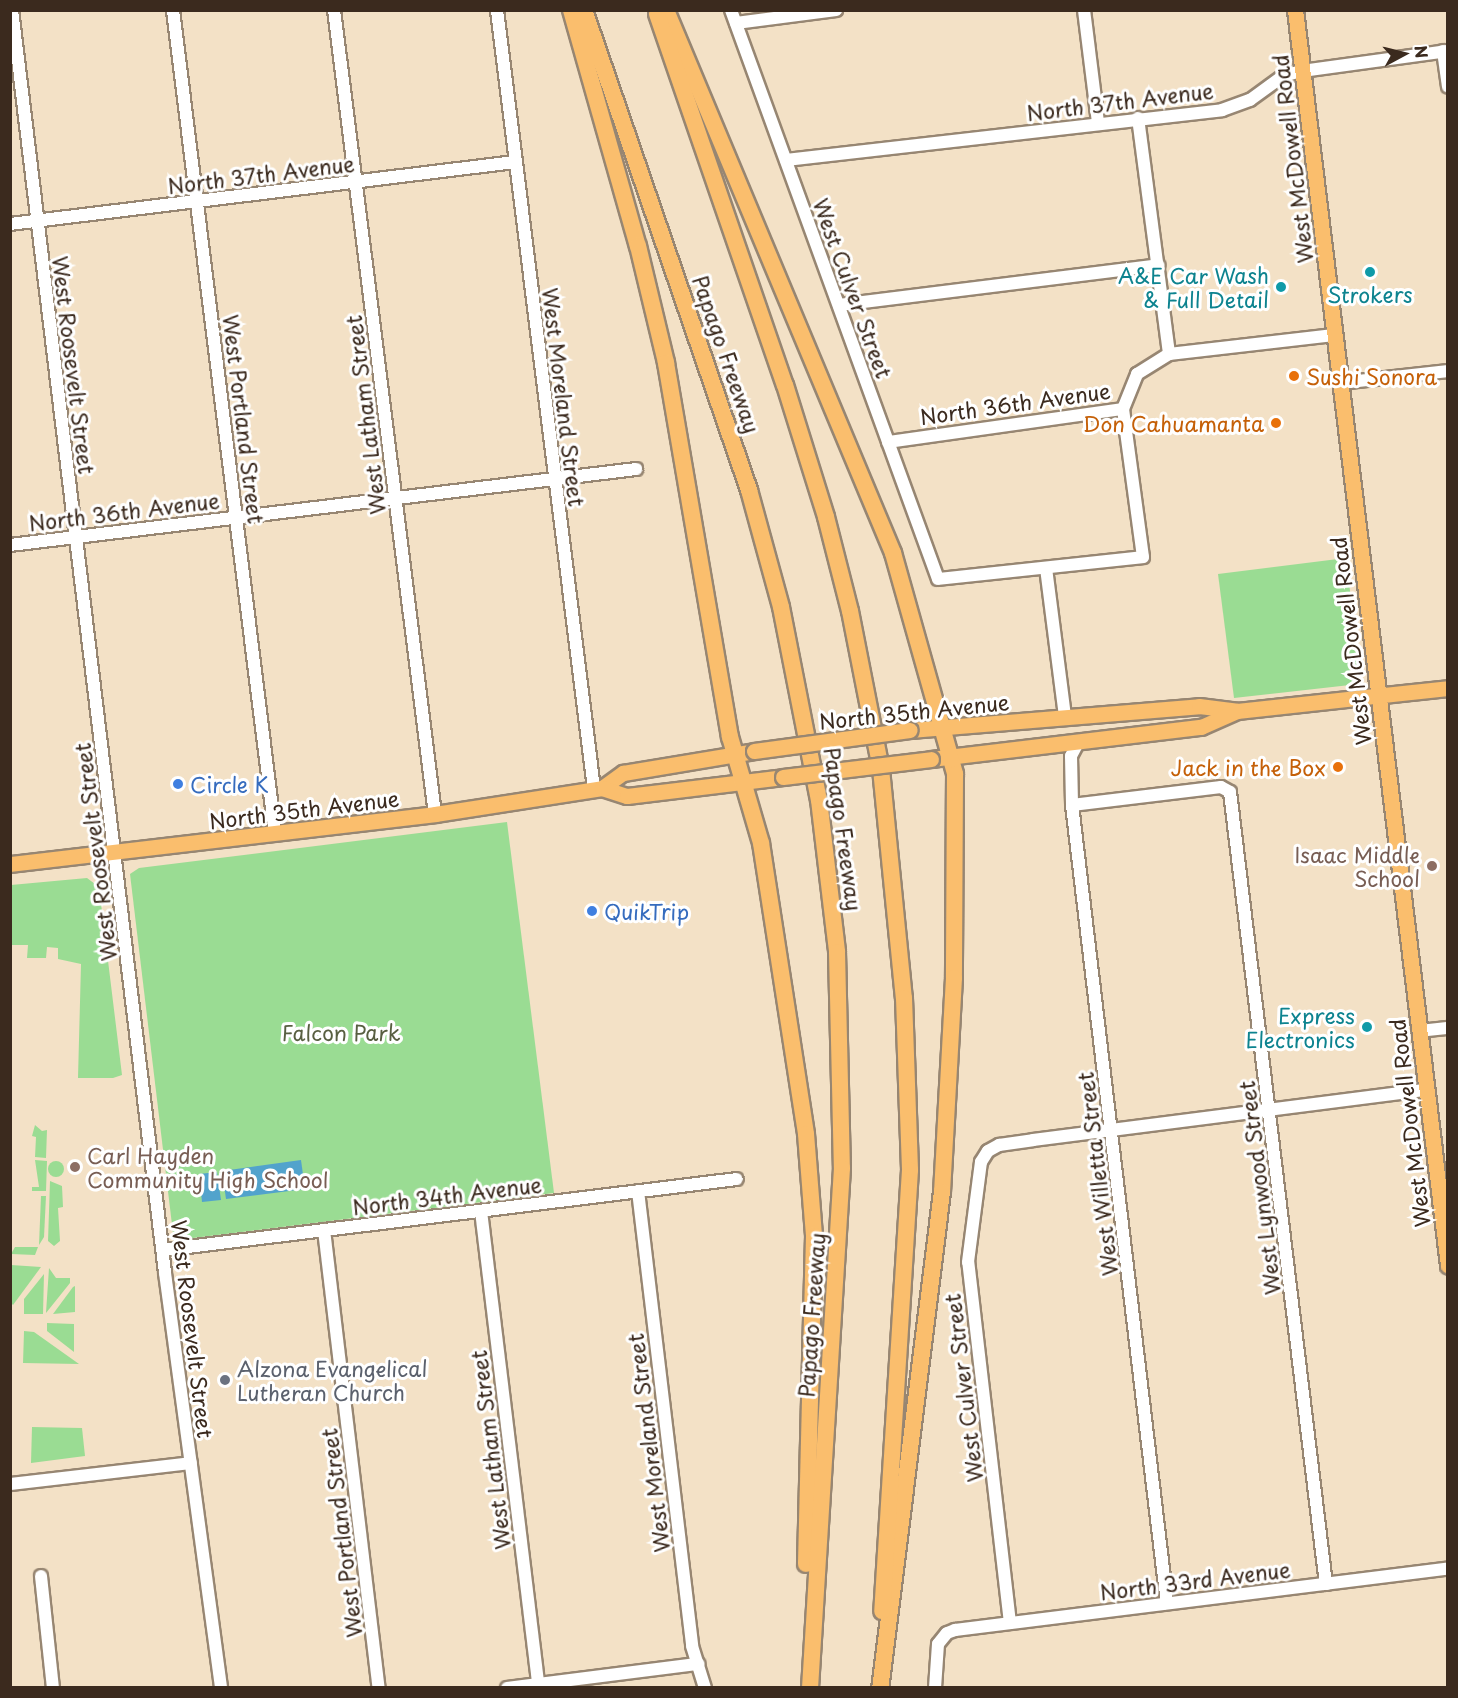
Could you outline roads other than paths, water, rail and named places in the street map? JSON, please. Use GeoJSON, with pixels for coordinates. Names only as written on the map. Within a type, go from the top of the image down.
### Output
{"type":"FeatureCollection","features":[{"type":"Feature","properties":{"kind":"highway"},"geometry":{"type":"LineString","coordinates":[[571,10],[629,214],[666,363],[735,753],[753,780],[810,1175],[814,1293],[806,1546],[809,1688]]}},
{"type":"Feature","properties":{"kind":"highway","name":"Papago Freeway"},"geometry":{"type":"LineString","coordinates":[[584,10],[716,388],[762,532],[800,694],[826,847],[841,1024],[842,1168],[809,1688]]}},
{"type":"Feature","properties":{"kind":"highway","name":"Papago Freeway"},"geometry":{"type":"LineString","coordinates":[[656,10],[786,385],[826,517],[852,622],[882,780],[904,998],[910,1170],[890,1440],[879,1688]]}},
{"type":"Feature","properties":{"kind":"highway"},"geometry":{"type":"LineString","coordinates":[[666,10],[893,553],[935,726],[951,756],[955,774],[954,978],[945,1162],[910,1442],[901,1541],[879,1688]]}},
{"type":"Feature","properties":{"kind":"main road","name":"West McDowell Road"},"geometry":{"type":"LineString","coordinates":[[1295,10],[1448,1266]]}},
{"type":"Feature","properties":{"kind":"main road","name":"North 35th Avenue"},"geometry":{"type":"LineString","coordinates":[[598,789],[623,773],[735,753],[935,726],[1199,706],[1237,711],[1448,688]]}},
{"type":"Feature","properties":{"kind":"main road","name":"North 35th Avenue"},"geometry":{"type":"LineString","coordinates":[[10,864],[435,814],[598,789],[627,796],[1201,727],[1237,711]]}},
{"type":"Feature","properties":{"kind":"street","name":"West Roosevelt Street"},"geometry":{"type":"LineString","coordinates":[[12,10],[163,1250],[221,1688]]}},
{"type":"Feature","properties":{"kind":"street","name":"West Portland Street"},"geometry":{"type":"LineString","coordinates":[[173,10],[275,833]]}},
{"type":"Feature","properties":{"kind":"street","name":"West Latham Street"},"geometry":{"type":"LineString","coordinates":[[334,10],[435,814]]}},
{"type":"Feature","properties":{"kind":"street","name":"West Moreland Street"},"geometry":{"type":"LineString","coordinates":[[497,10],[555,480],[598,789]]}},
{"type":"Feature","properties":{"kind":"street","name":"West Culver Street"},"geometry":{"type":"LineString","coordinates":[[732,10],[938,579],[1046,568]]}},
{"type":"Feature","properties":{"kind":"street"},"geometry":{"type":"LineString","coordinates":[[736,23],[836,10]]}},
{"type":"Feature","properties":{"kind":"street"},"geometry":{"type":"LineString","coordinates":[[1084,10],[1098,123]]}},
{"type":"Feature","properties":{"kind":"street","name":"North 37th Avenue"},"geometry":{"type":"LineString","coordinates":[[786,160],[1237,106],[1260,95],[1283,76],[1302,71],[1445,51]]}},
{"type":"Feature","properties":{"kind":"street"},"geometry":{"type":"LineString","coordinates":[[1445,51],[1448,87]]}},
{"type":"Feature","properties":{"kind":"street"},"geometry":{"type":"LineString","coordinates":[[1138,118],[1169,354]]}},
{"type":"Feature","properties":{"kind":"street","name":"North 37th Avenue"},"geometry":{"type":"LineString","coordinates":[[10,224],[515,162]]}},
{"type":"Feature","properties":{"kind":"street"},"geometry":{"type":"LineString","coordinates":[[839,305],[1159,265]]}},
{"type":"Feature","properties":{"kind":"street","name":"North 36th Avenue"},"geometry":{"type":"LineString","coordinates":[[888,441],[1123,409],[1137,374],[1169,354],[1334,334]]}},
{"type":"Feature","properties":{"kind":"street"},"geometry":{"type":"LineString","coordinates":[[1340,383],[1448,371]]}},
{"type":"Feature","properties":{"kind":"street"},"geometry":{"type":"LineString","coordinates":[[1065,717],[1046,568],[1143,557],[1123,409]]}},
{"type":"Feature","properties":{"kind":"street","name":"North 36th Avenue"},"geometry":{"type":"LineString","coordinates":[[10,544],[76,538],[636,469]]}},
{"type":"Feature","properties":{"kind":"street","name":"West Willetta Street"},"geometry":{"type":"LineString","coordinates":[[1079,741],[1071,756],[1072,805],[1167,1603]]}},
{"type":"Feature","properties":{"kind":"street","name":"West Lynwood Street"},"geometry":{"type":"LineString","coordinates":[[1072,805],[1227,788],[1269,1109],[1326,1584]]}},
{"type":"Feature","properties":{"kind":"street"},"geometry":{"type":"LineString","coordinates":[[1419,1031],[1448,1028]]}},
{"type":"Feature","properties":{"kind":"street"},"geometry":{"type":"LineString","coordinates":[[1111,1130],[1426,1090]]}},
{"type":"Feature","properties":{"kind":"street","name":"West Culver Street"},"geometry":{"type":"LineString","coordinates":[[1010,1623],[968,1262],[973,1204],[981,1162],[988,1151],[999,1145],[1111,1130]]}},
{"type":"Feature","properties":{"kind":"street","name":"North 34th Avenue"},"geometry":{"type":"LineString","coordinates":[[163,1250],[737,1179]]}},
{"type":"Feature","properties":{"kind":"street","name":"West Moreland Street"},"geometry":{"type":"LineString","coordinates":[[638,1191],[692,1646],[705,1688]]}},
{"type":"Feature","properties":{"kind":"street","name":"West Latham Street"},"geometry":{"type":"LineString","coordinates":[[481,1211],[538,1684]]}},
{"type":"Feature","properties":{"kind":"street","name":"West Portland Street"},"geometry":{"type":"LineString","coordinates":[[324,1230],[379,1688]]}},
{"type":"Feature","properties":{"kind":"street"},"geometry":{"type":"LineString","coordinates":[[10,1484],[191,1463]]}},
{"type":"Feature","properties":{"kind":"street","name":"North 33rd Avenue"},"geometry":{"type":"LineString","coordinates":[[935,1688],[938,1644],[947,1632],[1448,1569]]}},
{"type":"Feature","properties":{"kind":"street"},"geometry":{"type":"LineString","coordinates":[[41,1576],[53,1688]]}},
{"type":"Feature","properties":{"kind":"street"},"geometry":{"type":"LineString","coordinates":[[507,1688],[698,1664]]}},
{"type":"Feature","properties":{"kind":"water"},"geometry":{"type":"Polygon","coordinates":[[[301,1160],[305,1189],[226,1199],[222,1171],[301,1160]]]}},
{"type":"Feature","properties":{"kind":"water"},"geometry":{"type":"Polygon","coordinates":[[[217,1172],[221,1200],[202,1202],[199,1174],[217,1172]]]}},
{"type":"Feature","properties":{"kind":"place","name":"Strokers"},"geometry":{"type":"Point","coordinates":[1370,272]}},
{"type":"Feature","properties":{"kind":"place","name":"A&E Car Wash & Full Detail"},"geometry":{"type":"Point","coordinates":[1281,287]}},
{"type":"Feature","properties":{"kind":"place","name":"Sushi Sonora"},"geometry":{"type":"Point","coordinates":[1294,376]}},
{"type":"Feature","properties":{"kind":"place","name":"Don Cahuamanta"},"geometry":{"type":"Point","coordinates":[1276,423]}},
{"type":"Feature","properties":{"kind":"place","name":"Jack in the Box"},"geometry":{"type":"Point","coordinates":[1338,767]}},
{"type":"Feature","properties":{"kind":"place","name":"Circle K"},"geometry":{"type":"Point","coordinates":[178,784]}},
{"type":"Feature","properties":{"kind":"place","name":"Isaac Middle School"},"geometry":{"type":"Point","coordinates":[1432,866]}},
{"type":"Feature","properties":{"kind":"place","name":"QuikTrip"},"geometry":{"type":"Point","coordinates":[592,911]}},
{"type":"Feature","properties":{"kind":"place","name":"Express Electronics"},"geometry":{"type":"Point","coordinates":[1367,1027]}},
{"type":"Feature","properties":{"kind":"place","name":"Carl Hayden Community High School"},"geometry":{"type":"Point","coordinates":[75,1167]}},
{"type":"Feature","properties":{"kind":"place","name":"Alzona Evangelical Lutheran Church"},"geometry":{"type":"Point","coordinates":[225,1380]}},
{"type":"Feature","properties":{"kind":"park label","name":"Falcon Park"},"geometry":{"type":"Point","coordinates":[341,1032]}}]}
